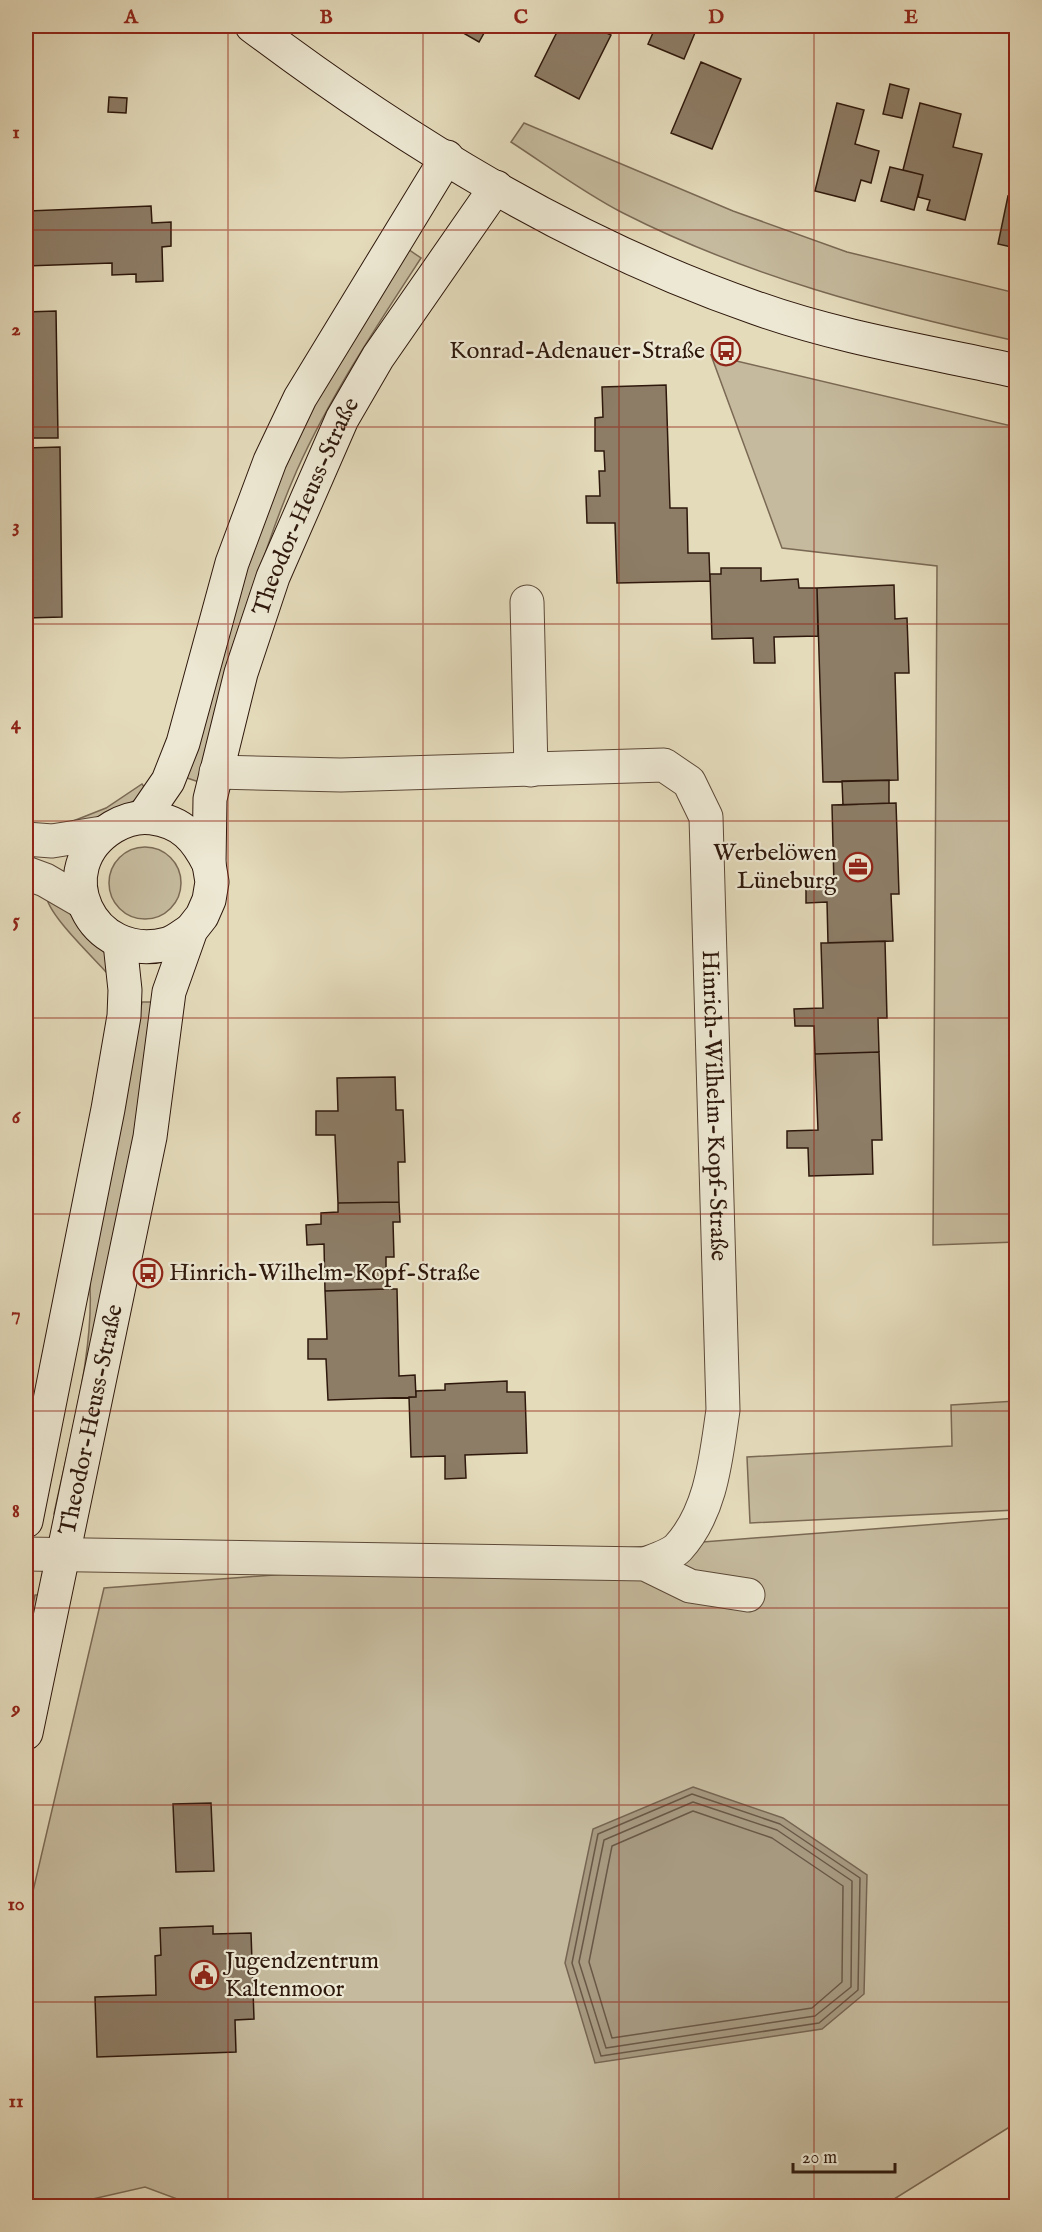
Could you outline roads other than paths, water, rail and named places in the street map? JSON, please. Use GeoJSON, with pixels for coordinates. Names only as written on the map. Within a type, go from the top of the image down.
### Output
{"type":"FeatureCollection","features":[{"type":"Feature","properties":{"kind":"main road"},"geometry":{"type":"LineString","coordinates":[[252,26],[333,84],[447,157],[554,221],[622,255],[758,309],[838,331],[1017,371]]}},
{"type":"Feature","properties":{"kind":"main road","name":"Theodor-Heuss-Straße"},"geometry":{"type":"LineString","coordinates":[[144,816],[168,781],[183,743],[232,563],[270,461],[305,389],[447,157]]}},
{"type":"Feature","properties":{"kind":"main road","name":"Theodor-Heuss-Straße"},"geometry":{"type":"LineString","coordinates":[[209,864],[200,845],[185,829],[166,820],[144,816],[122,821],[102,833],[90,847],[83,864],[80,883],[83,902],[91,919],[104,933],[120,943],[145,948],[169,944],[190,930],[202,916],[209,900],[212,882],[209,864],[210,800],[241,673],[273,577],[342,419],[378,357],[496,187]]}},
{"type":"Feature","properties":{"kind":"main road"},"geometry":{"type":"LineString","coordinates":[[527,602],[531,770]]}},
{"type":"Feature","properties":{"kind":"main road","name":"Hinrich-Wilhelm-Kopf-Straße"},"geometry":{"type":"LineString","coordinates":[[216,772],[340,775],[664,765],[689,782],[706,817],[723,1410],[713,1471],[702,1509],[677,1549],[645,1564]]}},
{"type":"Feature","properties":{"kind":"main road"},"geometry":{"type":"LineString","coordinates":[[26,838],[52,841],[102,833]]}},
{"type":"Feature","properties":{"kind":"main road"},"geometry":{"type":"LineString","coordinates":[[26,873],[45,880],[83,902]]}},
{"type":"Feature","properties":{"kind":"main road","name":"Theodor-Heuss-Straße"},"geometry":{"type":"LineString","coordinates":[[26,1733],[150,1137],[169,992],[190,930]]}},
{"type":"Feature","properties":{"kind":"main road","name":"Theodor-Heuss-Straße"},"geometry":{"type":"LineString","coordinates":[[26,1521],[106,1120],[124,1016],[125,990],[120,943]]}},
{"type":"Feature","properties":{"kind":"main road","name":"Hinrich-Wilhelm-Kopf-Straße"},"geometry":{"type":"LineString","coordinates":[[26,1554],[645,1564],[690,1586],[748,1595]]}},
{"type":"Feature","properties":{"kind":"water"},"geometry":{"type":"Polygon","coordinates":[[[693,1787],[783,1818],[867,1875],[864,1994],[822,2029],[595,2063],[565,1963],[593,1829],[693,1787]]]}},
{"type":"Feature","properties":{"kind":"place","name":"Konrad-Adenauer-Straße"},"geometry":{"type":"Point","coordinates":[726,351]}},
{"type":"Feature","properties":{"kind":"place","name":"Werbelöwen Lüneburg"},"geometry":{"type":"Point","coordinates":[858,867]}},
{"type":"Feature","properties":{"kind":"place","name":"Hinrich-Wilhelm-Kopf-Straße"},"geometry":{"type":"Point","coordinates":[148,1273]}},
{"type":"Feature","properties":{"kind":"place","name":"Jugendzentrum Kaltenmoor"},"geometry":{"type":"Point","coordinates":[204,1975]}}]}
